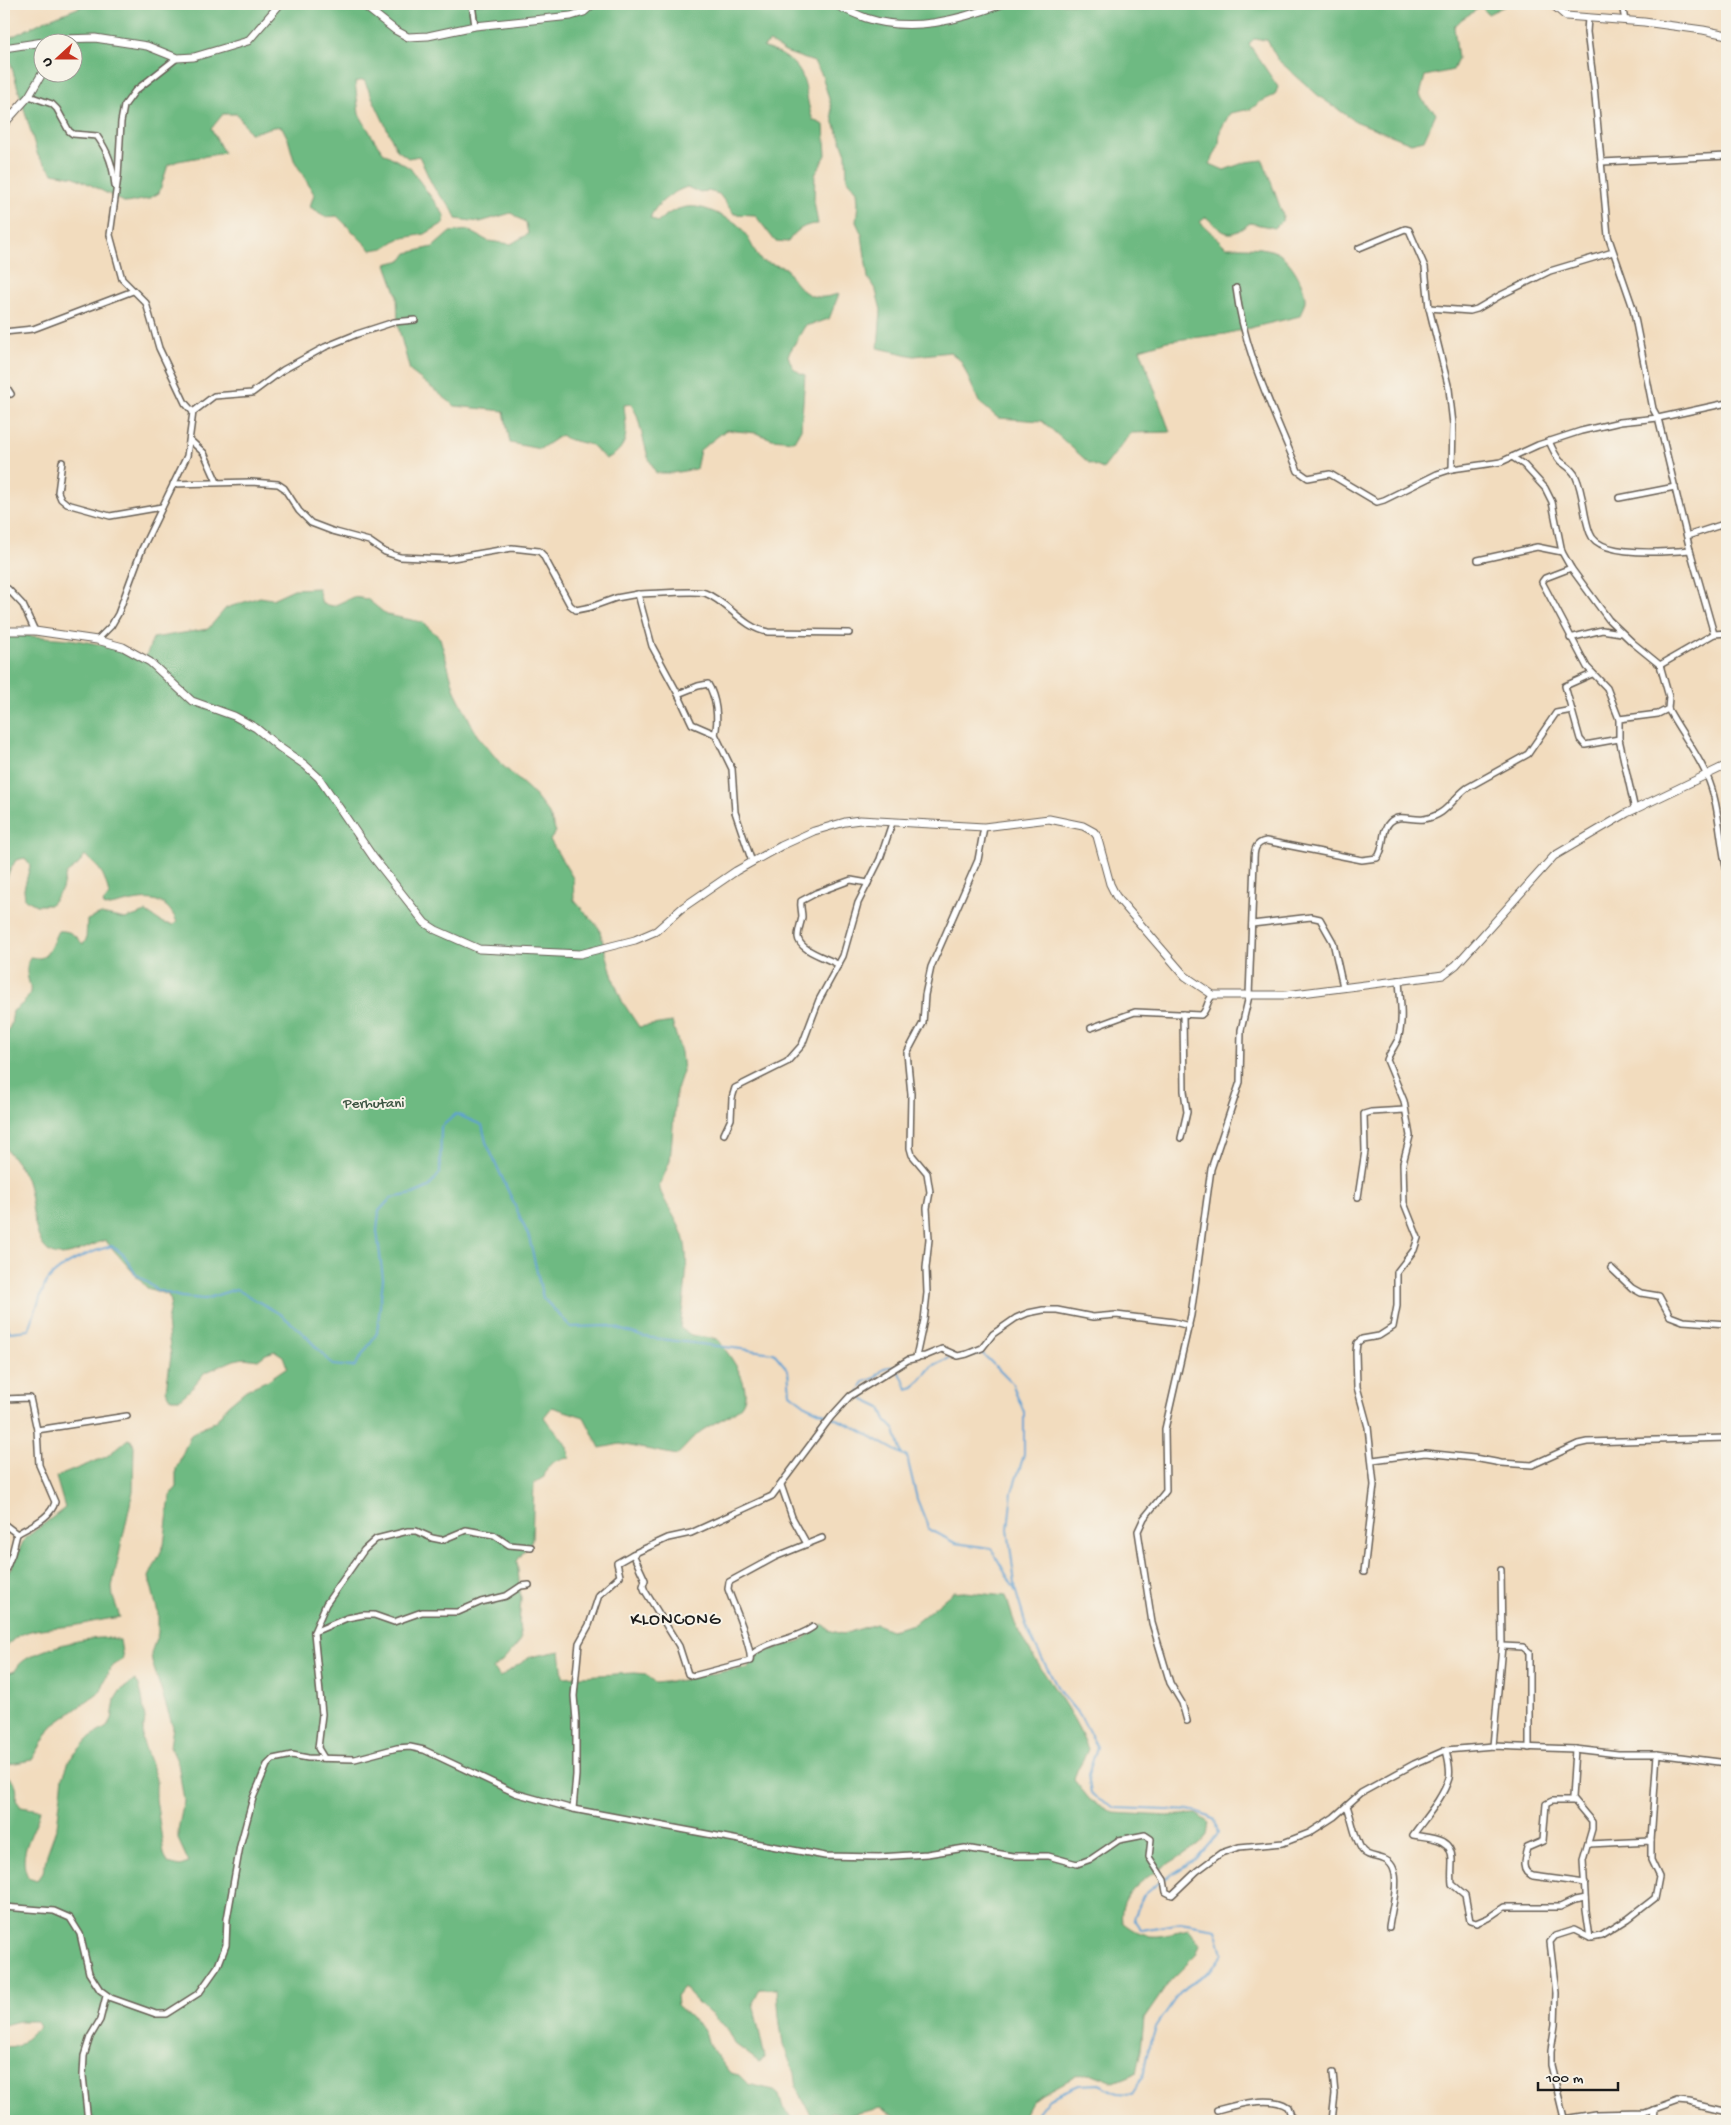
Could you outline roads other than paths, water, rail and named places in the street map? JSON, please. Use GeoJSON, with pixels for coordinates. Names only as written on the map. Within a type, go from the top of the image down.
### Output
{"type":"FeatureCollection","features":[{"type":"Feature","properties":{"kind":"street"},"geometry":{"type":"LineString","coordinates":[[82,39],[94,38],[147,46],[178,58],[194,56],[248,41],[280,4]]}},
{"type":"Feature","properties":{"kind":"street"},"geometry":{"type":"LineString","coordinates":[[362,4],[395,30],[408,37],[475,26],[570,16],[584,12],[593,4]]}},
{"type":"Feature","properties":{"kind":"street"},"geometry":{"type":"LineString","coordinates":[[472,4],[475,26]]}},
{"type":"Feature","properties":{"kind":"street"},"geometry":{"type":"LineString","coordinates":[[834,4],[866,18],[882,21],[926,23],[944,22],[966,17],[1002,4]]}},
{"type":"Feature","properties":{"kind":"street"},"geometry":{"type":"LineString","coordinates":[[1552,4],[1566,16],[1703,30],[1727,35]]}},
{"type":"Feature","properties":{"kind":"street"},"geometry":{"type":"LineString","coordinates":[[1622,4],[1625,21]]}},
{"type":"Feature","properties":{"kind":"street"},"geometry":{"type":"LineString","coordinates":[[1588,18],[1587,32],[1602,162],[1606,222],[1613,252],[1633,308],[1653,410],[1658,418],[1690,550],[1714,634]]}},
{"type":"Feature","properties":{"kind":"street"},"geometry":{"type":"LineString","coordinates":[[4,48],[32,45]]}},
{"type":"Feature","properties":{"kind":"street"},"geometry":{"type":"LineString","coordinates":[[178,58],[140,86],[127,100],[121,122],[116,194],[110,235],[122,279],[148,306],[159,348],[185,403],[193,412]]}},
{"type":"Feature","properties":{"kind":"street"},"geometry":{"type":"LineString","coordinates":[[4,124],[29,96],[37,82]]}},
{"type":"Feature","properties":{"kind":"street"},"geometry":{"type":"LineString","coordinates":[[29,96],[52,104],[69,131],[73,134],[97,136],[108,151],[116,194]]}},
{"type":"Feature","properties":{"kind":"street"},"geometry":{"type":"LineString","coordinates":[[1602,162],[1727,156]]}},
{"type":"Feature","properties":{"kind":"street"},"geometry":{"type":"LineString","coordinates":[[1359,248],[1403,229],[1409,230],[1425,267],[1430,308],[1449,389],[1453,424],[1452,469]]}},
{"type":"Feature","properties":{"kind":"street"},"geometry":{"type":"LineString","coordinates":[[1430,308],[1477,310],[1501,295],[1550,271],[1613,252]]}},
{"type":"Feature","properties":{"kind":"street"},"geometry":{"type":"LineString","coordinates":[[1236,288],[1244,331],[1253,362],[1301,475],[1308,478],[1330,474],[1377,502],[1452,469],[1493,464],[1549,441],[1611,424],[1658,418],[1727,403]]}},
{"type":"Feature","properties":{"kind":"street"},"geometry":{"type":"LineString","coordinates":[[4,332],[33,329],[133,292]]}},
{"type":"Feature","properties":{"kind":"street"},"geometry":{"type":"LineString","coordinates":[[97,640],[111,626],[118,614],[137,560],[187,456],[193,412],[214,396],[252,393],[282,370],[325,347],[394,322],[416,320]]}},
{"type":"Feature","properties":{"kind":"street"},"geometry":{"type":"LineString","coordinates":[[4,383],[11,394]]}},
{"type":"Feature","properties":{"kind":"street"},"geometry":{"type":"LineString","coordinates":[[190,440],[204,453],[217,482]]}},
{"type":"Feature","properties":{"kind":"street"},"geometry":{"type":"LineString","coordinates":[[1549,441],[1559,459],[1572,470],[1576,477],[1589,532],[1599,544],[1619,550],[1656,552],[1690,550]]}},
{"type":"Feature","properties":{"kind":"street"},"geometry":{"type":"LineString","coordinates":[[1512,457],[1524,465],[1545,488],[1552,502],[1562,552],[1571,568],[1609,620],[1660,665],[1669,696],[1668,709],[1707,776],[1716,811],[1721,847],[1727,871]]}},
{"type":"Feature","properties":{"kind":"street"},"geometry":{"type":"LineString","coordinates":[[62,462],[58,492],[61,499],[67,504],[110,516],[162,507]]}},
{"type":"Feature","properties":{"kind":"street"},"geometry":{"type":"LineString","coordinates":[[173,484],[217,482],[278,484],[284,488],[299,511],[311,523],[332,532],[369,541],[385,552],[400,557],[447,559],[502,549],[539,551],[545,558],[570,606],[576,610],[616,598],[638,594],[702,592],[762,631],[849,633]]}},
{"type":"Feature","properties":{"kind":"street"},"geometry":{"type":"LineString","coordinates":[[1619,498],[1675,487]]}},
{"type":"Feature","properties":{"kind":"street"},"geometry":{"type":"LineString","coordinates":[[1687,536],[1727,522]]}},
{"type":"Feature","properties":{"kind":"street"},"geometry":{"type":"LineString","coordinates":[[1478,560],[1537,547],[1562,552]]}},
{"type":"Feature","properties":{"kind":"street"},"geometry":{"type":"LineString","coordinates":[[1571,568],[1542,580],[1570,638],[1592,674],[1607,688],[1619,719],[1619,739],[1635,810]]}},
{"type":"Feature","properties":{"kind":"street"},"geometry":{"type":"LineString","coordinates":[[4,588],[8,589],[23,605],[35,631]]}},
{"type":"Feature","properties":{"kind":"street"},"geometry":{"type":"LineString","coordinates":[[638,594],[652,646],[694,727],[715,734]]}},
{"type":"Feature","properties":{"kind":"street"},"geometry":{"type":"LineString","coordinates":[[1570,638],[1602,630],[1622,633]]}},
{"type":"Feature","properties":{"kind":"street"},"geometry":{"type":"LineString","coordinates":[[4,631],[35,631],[97,640],[123,647],[141,656],[192,701],[248,723],[306,765],[319,778],[373,857],[426,923],[436,930],[479,949],[580,954],[635,940],[656,931],[682,908],[744,866],[795,839],[831,825],[860,820],[984,827],[1049,819],[1083,826],[1094,832],[1100,843],[1110,884],[1116,896],[1185,976],[1213,995],[1286,995],[1436,976],[1449,971],[1548,862],[1635,810],[1727,765]]}},
{"type":"Feature","properties":{"kind":"street"},"geometry":{"type":"LineString","coordinates":[[1660,665],[1695,643],[1714,634],[1727,633]]}},
{"type":"Feature","properties":{"kind":"street"},"geometry":{"type":"LineString","coordinates":[[1592,674],[1565,686],[1583,744],[1589,745],[1619,739]]}},
{"type":"Feature","properties":{"kind":"street"},"geometry":{"type":"LineString","coordinates":[[678,694],[708,684],[713,696],[717,722],[715,734],[732,769],[735,812],[752,862]]}},
{"type":"Feature","properties":{"kind":"street"},"geometry":{"type":"LineString","coordinates":[[1619,719],[1658,714],[1668,709]]}},
{"type":"Feature","properties":{"kind":"street"},"geometry":{"type":"LineString","coordinates":[[1187,1720],[1182,1702],[1170,1683],[1152,1623],[1138,1535],[1141,1523],[1166,1491],[1168,1481],[1165,1429],[1189,1326],[1211,1169],[1239,1087],[1242,1030],[1249,996],[1254,852],[1258,844],[1266,841],[1362,860],[1377,858],[1382,851],[1385,829],[1390,822],[1402,818],[1423,819],[1443,813],[1459,794],[1467,788],[1528,754],[1556,713],[1572,710]]}},
{"type":"Feature","properties":{"kind":"street"},"geometry":{"type":"LineString","coordinates":[[724,1134],[731,1119],[733,1091],[738,1086],[787,1062],[798,1051],[819,1000],[839,965],[851,932],[856,908],[880,859],[892,823]]}},
{"type":"Feature","properties":{"kind":"street"},"geometry":{"type":"LineString","coordinates":[[917,1358],[927,1293],[926,1268],[929,1239],[927,1208],[930,1192],[927,1173],[916,1160],[910,1148],[911,1094],[907,1053],[923,1023],[925,995],[931,967],[978,860],[984,827]]}},
{"type":"Feature","properties":{"kind":"street"},"geometry":{"type":"LineString","coordinates":[[839,965],[809,951],[800,943],[798,937],[802,919],[801,901],[816,893],[851,880],[868,883]]}},
{"type":"Feature","properties":{"kind":"street"},"geometry":{"type":"LineString","coordinates":[[1252,924],[1312,917],[1320,919],[1333,942],[1342,987]]}},
{"type":"Feature","properties":{"kind":"street"},"geometry":{"type":"LineString","coordinates":[[1364,1572],[1373,1511],[1374,1485],[1373,1460],[1368,1427],[1357,1387],[1356,1352],[1360,1341],[1379,1336],[1393,1327],[1397,1306],[1397,1272],[1416,1244],[1417,1233],[1405,1208],[1403,1196],[1404,1157],[1410,1136],[1403,1097],[1387,1060],[1400,1031],[1399,980]]}},
{"type":"Feature","properties":{"kind":"street"},"geometry":{"type":"LineString","coordinates":[[1092,1028],[1135,1012],[1197,1015],[1203,1013],[1208,1000],[1213,995]]}},
{"type":"Feature","properties":{"kind":"street"},"geometry":{"type":"LineString","coordinates":[[1181,1138],[1187,1112],[1184,1082],[1183,1014]]}},
{"type":"Feature","properties":{"kind":"street"},"geometry":{"type":"LineString","coordinates":[[1358,1197],[1366,1151],[1364,1114],[1405,1110]]}},
{"type":"Feature","properties":{"kind":"street"},"geometry":{"type":"LineString","coordinates":[[1611,1268],[1632,1288],[1641,1293],[1659,1296],[1670,1316],[1684,1321],[1727,1324]]}},
{"type":"Feature","properties":{"kind":"street"},"geometry":{"type":"LineString","coordinates":[[573,1809],[576,1775],[574,1696],[579,1643],[589,1625],[597,1598],[620,1576],[617,1563],[668,1538],[691,1533],[767,1500],[781,1485],[831,1417],[850,1396],[908,1360],[942,1349],[958,1356],[967,1354],[982,1348],[993,1334],[1016,1318],[1043,1310],[1057,1310],[1098,1317],[1116,1315],[1174,1322],[1189,1326]]}},
{"type":"Feature","properties":{"kind":"street"},"geometry":{"type":"LineString","coordinates":[[4,1399],[30,1398],[37,1430],[40,1471],[53,1495],[55,1504],[44,1517],[17,1534],[4,1574]]}},
{"type":"Feature","properties":{"kind":"street"},"geometry":{"type":"LineString","coordinates":[[37,1430],[127,1416]]}},
{"type":"Feature","properties":{"kind":"street"},"geometry":{"type":"LineString","coordinates":[[1373,1460],[1425,1453],[1532,1465],[1578,1444],[1587,1442],[1727,1438]]}},
{"type":"Feature","properties":{"kind":"street"},"geometry":{"type":"LineString","coordinates":[[781,1485],[792,1517],[807,1544]]}},
{"type":"Feature","properties":{"kind":"street"},"geometry":{"type":"LineString","coordinates":[[4,1524],[17,1534]]}},
{"type":"Feature","properties":{"kind":"street"},"geometry":{"type":"LineString","coordinates":[[324,1758],[318,1748],[322,1714],[314,1632],[325,1607],[364,1550],[376,1539],[412,1531],[442,1540],[466,1530],[494,1535],[509,1545],[531,1547]]}},
{"type":"Feature","properties":{"kind":"street"},"geometry":{"type":"LineString","coordinates":[[751,1655],[727,1585],[732,1580],[775,1557],[822,1538]]}},
{"type":"Feature","properties":{"kind":"street"},"geometry":{"type":"LineString","coordinates":[[633,1554],[645,1580],[644,1591],[679,1646],[688,1674],[695,1676],[736,1664],[748,1663],[751,1655],[763,1646],[799,1636],[813,1627]]}},
{"type":"Feature","properties":{"kind":"street"},"geometry":{"type":"LineString","coordinates":[[1493,1746],[1502,1646],[1501,1570]]}},
{"type":"Feature","properties":{"kind":"street"},"geometry":{"type":"LineString","coordinates":[[314,1632],[347,1618],[363,1615],[374,1615],[394,1622],[422,1612],[458,1612],[486,1601],[506,1596],[518,1588],[529,1585]]}},
{"type":"Feature","properties":{"kind":"street"},"geometry":{"type":"LineString","coordinates":[[1502,1646],[1523,1647],[1529,1652],[1529,1748]]}},
{"type":"Feature","properties":{"kind":"street"},"geometry":{"type":"LineString","coordinates":[[4,1907],[54,1911],[70,1918],[80,1934],[89,1973],[106,1996],[159,2015],[169,2012],[202,1990],[218,1966],[225,1948],[227,1924],[240,1846],[253,1798],[265,1767],[273,1759],[286,1756],[355,1759],[397,1748],[417,1748],[515,1793],[573,1809],[702,1834],[832,1856],[927,1854],[965,1848],[1013,1856],[1048,1856],[1077,1864],[1091,1859],[1119,1840],[1145,1835],[1152,1839],[1149,1857],[1164,1880],[1166,1892],[1172,1895],[1197,1872],[1222,1853],[1239,1848],[1271,1845],[1295,1839],[1320,1827],[1361,1794],[1377,1784],[1414,1764],[1446,1750],[1493,1746],[1576,1749],[1618,1754],[1657,1754],[1727,1764]]}},
{"type":"Feature","properties":{"kind":"street"},"geometry":{"type":"LineString","coordinates":[[1573,1801],[1576,1749]]}},
{"type":"Feature","properties":{"kind":"street"},"geometry":{"type":"LineString","coordinates":[[1446,1750],[1449,1771],[1444,1790],[1412,1835],[1443,1841],[1448,1846],[1452,1858],[1452,1884],[1465,1895],[1470,1921],[1476,1923],[1488,1918],[1504,1907],[1560,1907],[1575,1900],[1585,1898]]}},
{"type":"Feature","properties":{"kind":"street"},"geometry":{"type":"LineString","coordinates":[[1564,2118],[1551,2065],[1556,1993],[1550,1942],[1555,1936],[1574,1930],[1590,1938],[1607,1933],[1628,1920],[1655,1898],[1659,1877],[1652,1860],[1651,1841],[1657,1754]]}},
{"type":"Feature","properties":{"kind":"street"},"geometry":{"type":"LineString","coordinates":[[1585,1883],[1529,1875],[1524,1869],[1527,1848],[1543,1841],[1546,1804],[1552,1801],[1573,1801],[1586,1812],[1592,1822],[1592,1829],[1583,1860],[1590,1938]]}},
{"type":"Feature","properties":{"kind":"street"},"geometry":{"type":"LineString","coordinates":[[1347,1806],[1362,1849],[1368,1855],[1387,1860],[1395,1870],[1396,1881],[1389,1927]]}},
{"type":"Feature","properties":{"kind":"street"},"geometry":{"type":"LineString","coordinates":[[1588,1844],[1651,1841]]}},
{"type":"Feature","properties":{"kind":"street"},"geometry":{"type":"LineString","coordinates":[[88,2121],[82,2076],[84,2056],[90,2037],[100,2020],[106,1996]]}},
{"type":"Feature","properties":{"kind":"street"},"geometry":{"type":"LineString","coordinates":[[1332,2121],[1335,2094],[1333,2072]]}},
{"type":"Feature","properties":{"kind":"street"},"geometry":{"type":"LineString","coordinates":[[1551,2121],[1595,2114],[1644,2113],[1670,2102],[1682,2101],[1727,2110]]}},
{"type":"Feature","properties":{"kind":"street"},"geometry":{"type":"LineString","coordinates":[[1216,2110],[1250,2102],[1281,2104],[1288,2107],[1293,2121]]}},
{"type":"Feature","properties":{"kind":"street"},"geometry":{"type":"LineString","coordinates":[[1651,2121],[1652,2110]]}},
{"type":"Feature","properties":{"kind":"waterway"},"geometry":{"type":"LineString","coordinates":[[4,1320],[10,1332],[29,1330],[45,1285],[50,1278],[75,1260],[112,1246],[124,1255],[135,1273],[157,1290],[181,1297],[205,1299],[236,1289],[280,1314],[300,1330],[333,1365],[354,1367],[377,1333],[383,1279],[377,1231],[379,1211],[391,1198],[413,1194],[429,1187],[440,1173],[441,1127],[456,1114],[482,1125],[486,1142],[529,1237],[543,1298],[571,1327],[610,1326],[644,1337],[774,1353],[788,1370],[790,1393],[807,1406],[852,1426],[907,1457],[917,1499],[929,1529],[955,1543],[991,1548],[1016,1592]]}},
{"type":"Feature","properties":{"kind":"waterway"},"geometry":{"type":"LineString","coordinates":[[961,1357],[982,1353],[1012,1383],[1024,1412],[1024,1455],[1012,1492],[1008,1529],[1016,1592],[1028,1632],[1060,1692],[1081,1717],[1097,1747],[1088,1775],[1091,1794],[1115,1808],[1195,1811],[1215,1820],[1218,1834],[1196,1859],[1160,1882],[1143,1896],[1134,1918],[1142,1930],[1180,1923],[1216,1929],[1223,1953],[1210,1972],[1188,1984],[1156,2027],[1147,2054],[1143,2077],[1132,2094],[1118,2093],[1099,2084],[1079,2085],[1049,2098],[1031,2121]]}},
{"type":"Feature","properties":{"kind":"waterway"},"geometry":{"type":"LineString","coordinates":[[861,1387],[864,1382],[875,1378],[884,1368],[894,1366],[903,1378],[907,1389],[914,1387],[932,1366],[954,1356]]}},
{"type":"Feature","properties":{"kind":"waterway"},"geometry":{"type":"LineString","coordinates":[[860,1391],[864,1400],[881,1408],[887,1422],[895,1430],[902,1454]]}},
{"type":"Feature","properties":{"kind":"district","name":"KLONCONG"},"geometry":{"type":"Point","coordinates":[676,1618]}},
{"type":"Feature","properties":{"kind":"park label","name":"Perhutani"},"geometry":{"type":"Point","coordinates":[374,1102]}}]}
